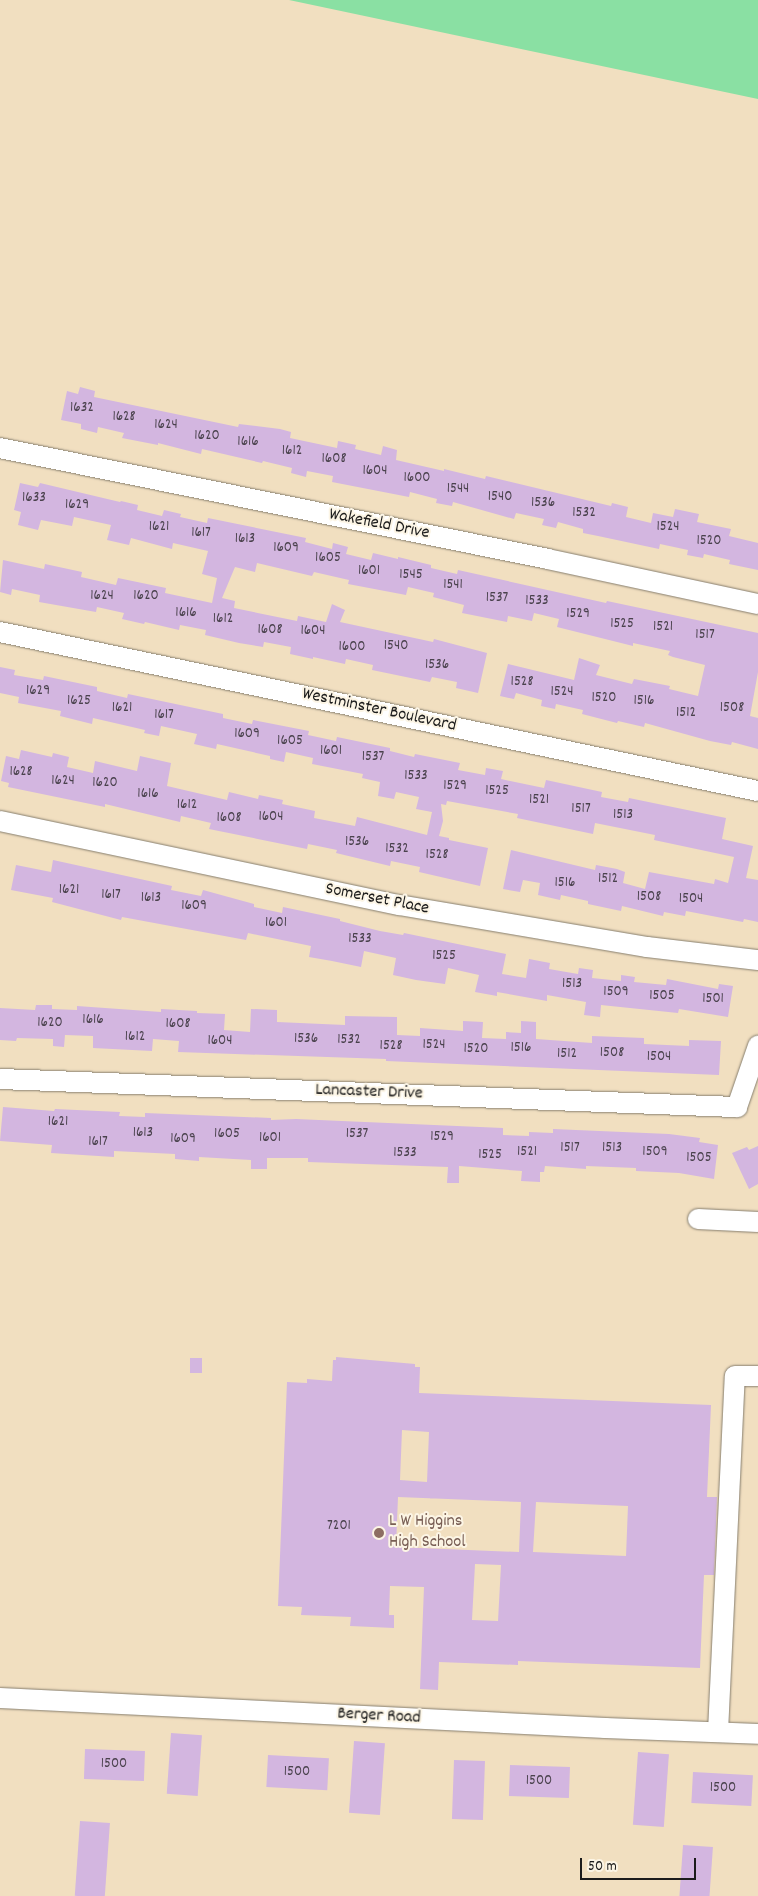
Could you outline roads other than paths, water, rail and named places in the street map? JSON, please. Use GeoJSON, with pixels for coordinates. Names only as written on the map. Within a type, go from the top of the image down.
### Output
{"type":"FeatureCollection","features":[{"type":"Feature","properties":{"kind":"street","name":"Wakefield Drive"},"geometry":{"type":"LineString","coordinates":[[0,448],[548,559],[758,604]]}},
{"type":"Feature","properties":{"kind":"street","name":"Westminster Boulevard"},"geometry":{"type":"LineString","coordinates":[[0,632],[758,790]]}},
{"type":"Feature","properties":{"kind":"street","name":"Somerset Place"},"geometry":{"type":"LineString","coordinates":[[0,821],[400,905],[647,947],[758,960]]}},
{"type":"Feature","properties":{"kind":"street","name":"Lancaster Drive"},"geometry":{"type":"LineString","coordinates":[[0,1079],[738,1107],[758,1046]]}},
{"type":"Feature","properties":{"kind":"street"},"geometry":{"type":"LineString","coordinates":[[698,1219],[758,1222]]}},
{"type":"Feature","properties":{"kind":"street"},"geometry":{"type":"LineString","coordinates":[[718,1732],[735,1376],[758,1376]]}},
{"type":"Feature","properties":{"kind":"street","name":"Berger Road"},"geometry":{"type":"LineString","coordinates":[[0,1698],[758,1734]]}},
{"type":"Feature","properties":{"kind":"place","name":"L W Higgins High School"},"geometry":{"type":"Point","coordinates":[379,1533]}}]}
